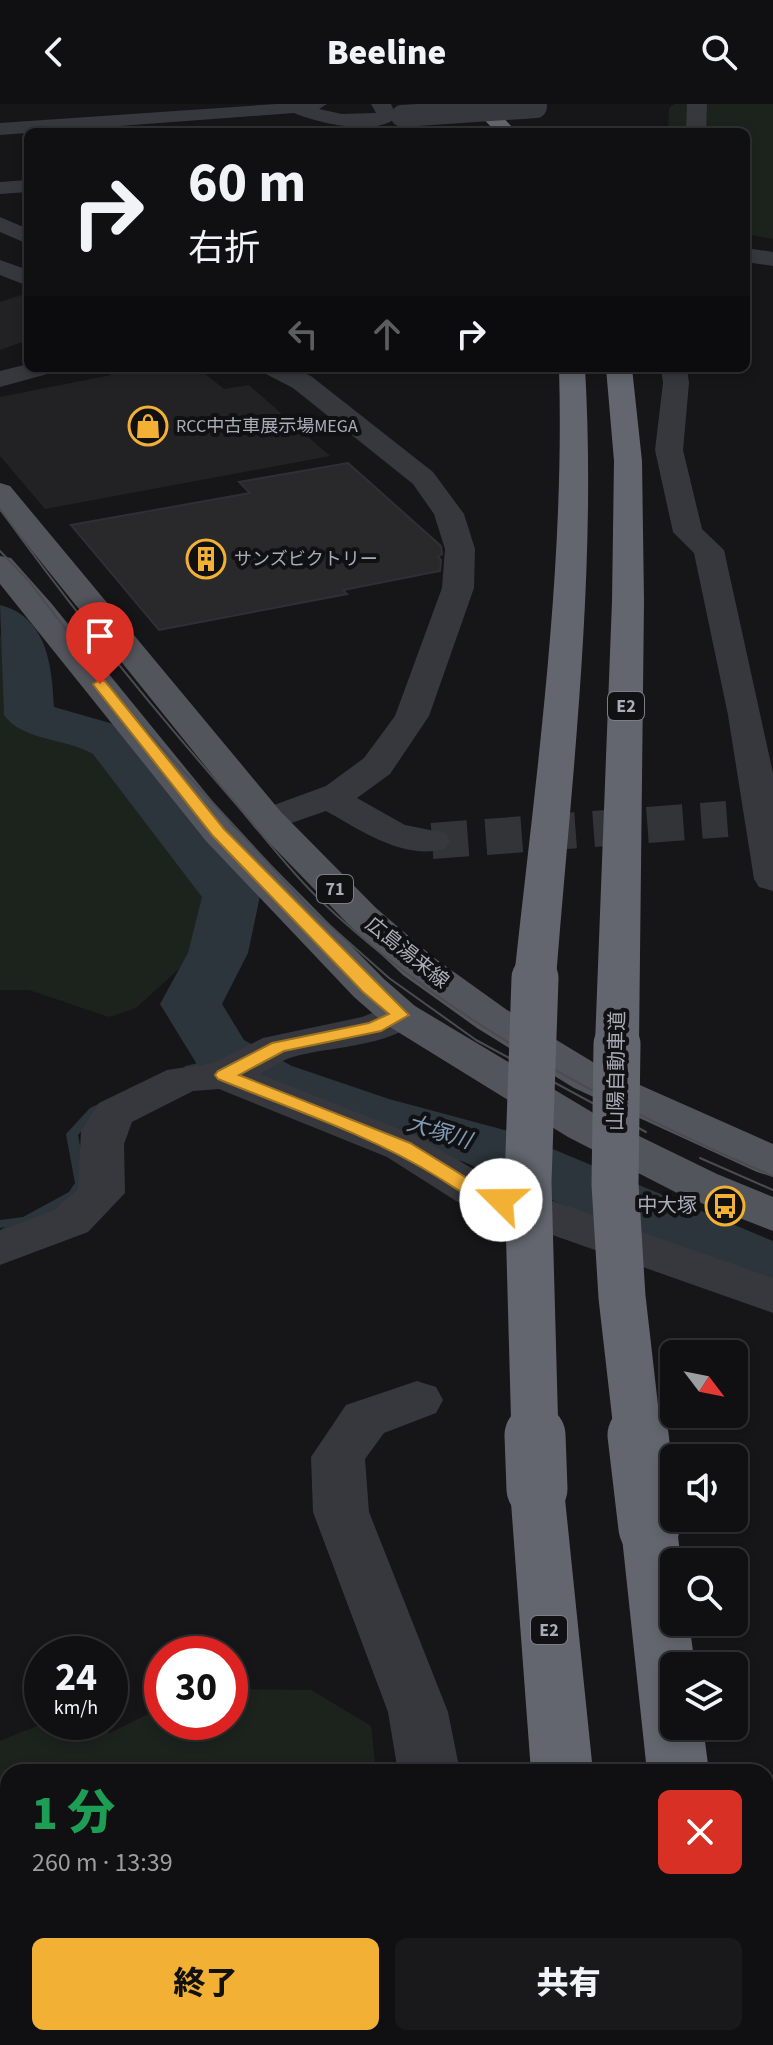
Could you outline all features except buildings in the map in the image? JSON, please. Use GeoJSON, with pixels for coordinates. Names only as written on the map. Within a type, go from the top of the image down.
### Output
{"type":"FeatureCollection","features":[{"type":"Feature","properties":{"kind":"highway"},"geometry":{"type":"LineString","coordinates":[[444,104],[467,128]]}},
{"type":"Feature","properties":{"kind":"highway"},"geometry":{"type":"LineString","coordinates":[[479,104],[503,128]]}},
{"type":"Feature","properties":{"kind":"highway","name":"E2"},"geometry":{"type":"LineString","coordinates":[[561,1764],[537,1489],[528,1182],[535,978],[571,599],[576,459],[572,372]]}},
{"type":"Feature","properties":{"kind":"highway","name":"山陽自動車道"},"geometry":{"type":"LineString","coordinates":[[619,372],[628,461],[628,601],[615,1184],[620,1269],[677,1764]]}},
{"type":"Feature","properties":{"kind":"main road","name":"広島湯来線"},"geometry":{"type":"LineString","coordinates":[[0,492],[268,820],[362,916],[418,966],[492,1019],[590,1079],[773,1162]]}},
{"type":"Feature","properties":{"kind":"main road","name":"71"},"geometry":{"type":"LineString","coordinates":[[0,565],[40,610],[219,833],[369,988],[400,1015],[584,1127],[700,1185],[773,1215]]}},
{"type":"Feature","properties":{"kind":"street"},"geometry":{"type":"LineString","coordinates":[[696,128],[697,104]]}},
{"type":"Feature","properties":{"kind":"street"},"geometry":{"type":"LineString","coordinates":[[0,129],[215,109],[308,106],[332,119],[540,107]]}},
{"type":"Feature","properties":{"kind":"street"},"geometry":{"type":"LineString","coordinates":[[0,188],[24,186]]}},
{"type":"Feature","properties":{"kind":"street"},"geometry":{"type":"LineString","coordinates":[[0,224],[24,236]]}},
{"type":"Feature","properties":{"kind":"street"},"geometry":{"type":"LineString","coordinates":[[0,245],[24,239]]}},
{"type":"Feature","properties":{"kind":"street"},"geometry":{"type":"LineString","coordinates":[[750,247],[773,251]]}},
{"type":"Feature","properties":{"kind":"street"},"geometry":{"type":"LineString","coordinates":[[750,256],[773,259]]}},
{"type":"Feature","properties":{"kind":"street"},"geometry":{"type":"LineString","coordinates":[[0,267],[24,277]]}},
{"type":"Feature","properties":{"kind":"street"},"geometry":{"type":"LineString","coordinates":[[0,367],[24,361]]}},
{"type":"Feature","properties":{"kind":"street"},"geometry":{"type":"LineString","coordinates":[[0,379],[27,372]]}},
{"type":"Feature","properties":{"kind":"street"},"geometry":{"type":"LineString","coordinates":[[268,820],[330,798],[377,766],[412,716],[458,588],[460,549],[449,514],[423,478],[302,382],[281,372]]}},
{"type":"Feature","properties":{"kind":"street"},"geometry":{"type":"LineString","coordinates":[[675,372],[669,450],[688,532],[709,550],[745,715],[755,814],[773,879]]}},
{"type":"Feature","properties":{"kind":"street"},"geometry":{"type":"LineString","coordinates":[[330,798],[394,834],[432,841]]}},
{"type":"Feature","properties":{"kind":"street"},"geometry":{"type":"LineString","coordinates":[[0,1249],[71,1221],[101,1193],[101,1144],[104,1131],[115,1113],[183,1079],[225,1074],[278,1047],[375,1027],[400,1015]]}},
{"type":"Feature","properties":{"kind":"street"},"geometry":{"type":"LineString","coordinates":[[225,1074],[403,1147],[473,1190],[773,1296]]}},
{"type":"Feature","properties":{"kind":"street"},"geometry":{"type":"LineString","coordinates":[[417,1400],[365,1419],[338,1457],[341,1512],[418,1712],[428,1764]]}},
{"type":"Feature","properties":{"kind":"shaded area"},"geometry":{"type":"Polygon","coordinates":[[[674,104],[773,104],[773,239],[750,235],[750,128],[668,128],[669,108],[674,104]]]}},
{"type":"Feature","properties":{"kind":"shaded area"},"geometry":{"type":"Polygon","coordinates":[[[24,294],[24,341],[0,350],[0,302],[24,294]]]}},
{"type":"Feature","properties":{"kind":"shaded area","name":"RCC中古車展示場MEGA"},"geometry":{"type":"Polygon","coordinates":[[[110,372],[203,372],[224,389],[249,385],[330,456],[45,509],[0,456],[0,397],[111,375],[110,372]]]}},
{"type":"Feature","properties":{"kind":"shaded area"},"geometry":{"type":"Polygon","coordinates":[[[0,635],[12,647],[22,723],[101,745],[165,826],[213,914],[192,957],[136,1008],[109,1017],[29,990],[0,990],[0,635]]]}},
{"type":"Feature","properties":{"kind":"shaded area"},"geometry":{"type":"Polygon","coordinates":[[[248,1689],[311,1690],[371,1726],[375,1764],[0,1764],[0,1741],[24,1731],[24,1740],[128,1740],[128,1724],[144,1716],[144,1740],[248,1740],[248,1689]]]}},
{"type":"Feature","properties":{"kind":"waterway","name":"大塚川"},"geometry":{"type":"LineString","coordinates":[[0,619],[15,631],[28,672],[29,715],[111,743],[231,896],[218,953],[191,1004],[220,1053],[269,1080],[366,1113],[488,1147],[773,1268]]}},
{"type":"Feature","properties":{"kind":"waterway"},"geometry":{"type":"LineString","coordinates":[[189,1068],[230,1059]]}},
{"type":"Feature","properties":{"kind":"waterway"},"geometry":{"type":"LineString","coordinates":[[0,1235],[73,1195],[81,1183],[72,1134],[94,1110],[107,1103]]}},
{"type":"Feature","properties":{"kind":"waterway"},"geometry":{"type":"LineString","coordinates":[[0,1224],[23,1221]]}},
{"type":"Feature","properties":{"kind":"tunnel"},"geometry":{"type":"LineString","coordinates":[[432,841],[727,819]]}},
{"type":"Feature","properties":{"kind":"tram line"},"geometry":{"type":"LineString","coordinates":[[0,509],[170,727],[309,889],[371,945],[423,986],[535,1058],[653,1121],[773,1176]]}},
{"type":"Feature","properties":{"kind":"tram line"},"geometry":{"type":"LineString","coordinates":[[0,551],[28,580],[130,713],[309,907],[389,978],[476,1040],[646,1132]]}},
{"type":"Feature","properties":{"kind":"tram line"},"geometry":{"type":"LineString","coordinates":[[700,1158],[773,1190]]}},
{"type":"Feature","properties":{"kind":"place","name":"RCC中古車展示場MEGA"},"geometry":{"type":"Point","coordinates":[148,426]}},
{"type":"Feature","properties":{"kind":"place","name":"サンズビクトリー"},"geometry":{"type":"Point","coordinates":[206,559]}},
{"type":"Feature","properties":{"kind":"place","name":"中大塚"},"geometry":{"type":"Point","coordinates":[725,1206]}},
{"type":"Feature","properties":{"kind":"route"},"geometry":{"type":"LineString","coordinates":[[100,684],[219,833],[369,988],[400,1015],[375,1027],[278,1047],[224,1075],[403,1147],[473,1190],[501,1200]]}}]}
